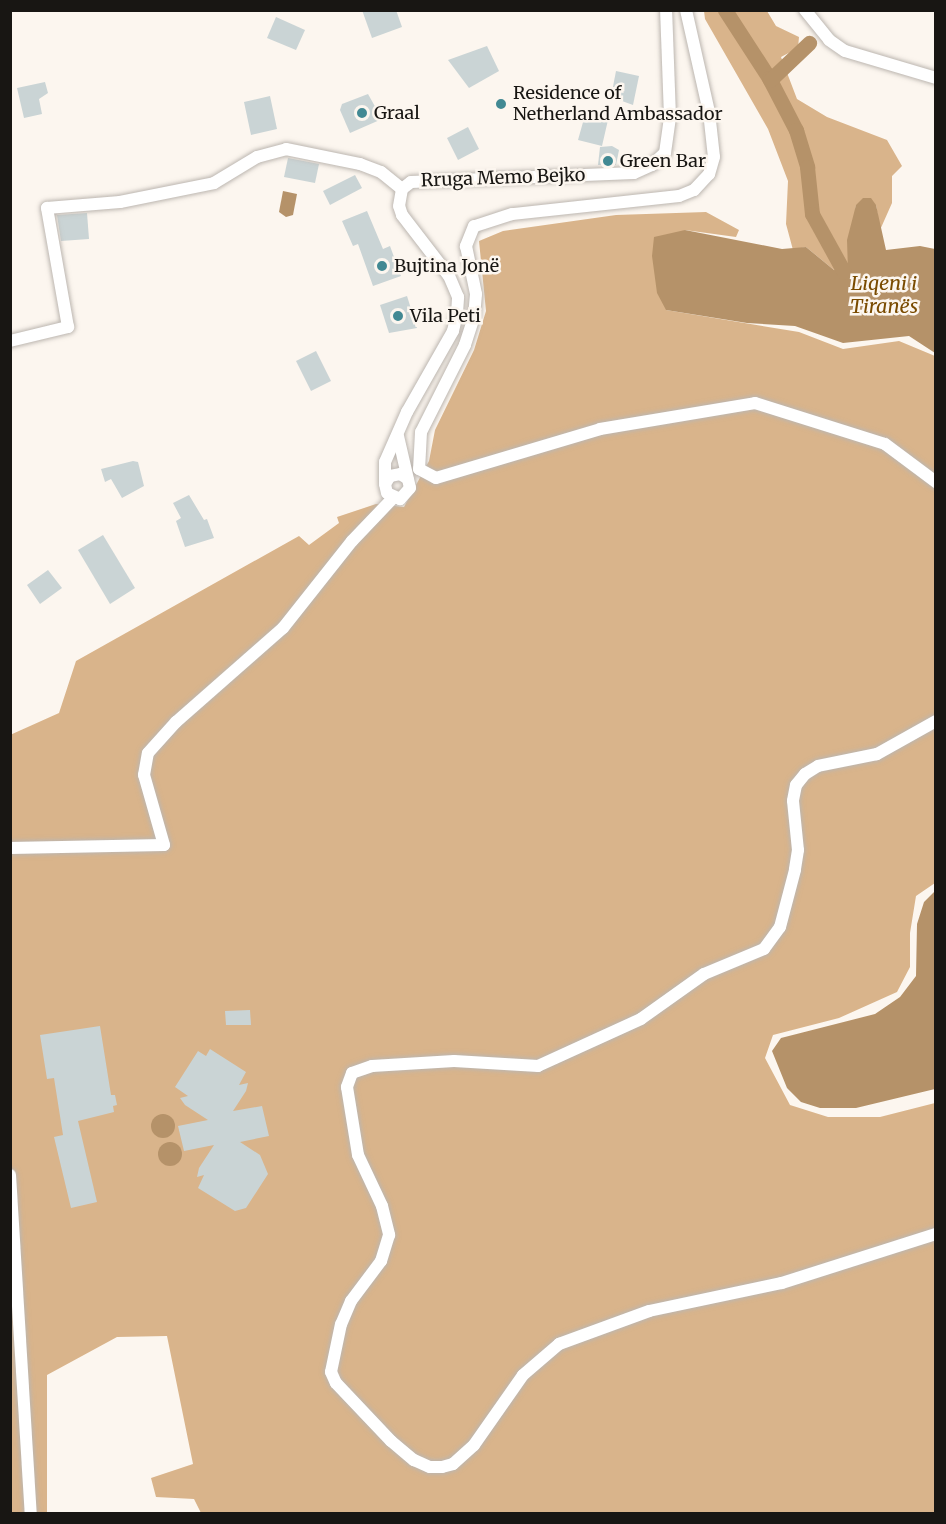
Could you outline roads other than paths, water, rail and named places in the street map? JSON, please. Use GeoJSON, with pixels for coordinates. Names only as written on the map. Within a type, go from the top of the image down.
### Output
{"type":"FeatureCollection","features":[{"type":"Feature","properties":{"kind":"street","name":"Rruga Memo Bejko"},"geometry":{"type":"LineString","coordinates":[[385,483],[385,462],[399,436],[406,412],[453,331],[458,305],[449,276],[402,215],[399,206],[402,189],[411,182],[634,173],[652,165],[664,153],[670,117],[666,10]]}},
{"type":"Feature","properties":{"kind":"street"},"geometry":{"type":"LineString","coordinates":[[686,10],[709,112],[714,157],[709,174],[694,190],[679,196],[512,214],[474,226],[466,246],[476,294],[474,317],[465,345],[421,432],[419,469],[436,478],[600,429],[755,403],[885,444],[936,482]]}},
{"type":"Feature","properties":{"kind":"street"},"geometry":{"type":"LineString","coordinates":[[805,10],[829,40],[845,51],[936,78]]}},
{"type":"Feature","properties":{"kind":"street"},"geometry":{"type":"LineString","coordinates":[[10,341],[68,327],[47,208],[120,202],[214,183],[257,157],[286,149],[360,164],[381,172],[402,189]]}},
{"type":"Feature","properties":{"kind":"street"},"geometry":{"type":"LineString","coordinates":[[399,436],[408,479],[408,493],[400,499],[393,498],[387,493],[385,483],[395,474],[408,479]]}},
{"type":"Feature","properties":{"kind":"street"},"geometry":{"type":"LineString","coordinates":[[10,848],[164,845],[144,775],[148,753],[176,722],[283,628],[352,542],[393,498]]}},
{"type":"Feature","properties":{"kind":"street"},"geometry":{"type":"LineString","coordinates":[[936,722],[877,754],[818,766],[805,774],[796,785],[793,801],[798,850],[795,870],[780,927],[764,949],[704,974],[641,1019],[538,1066],[454,1061],[372,1066],[352,1073],[346,1087],[358,1155],[382,1206],[389,1235],[381,1261],[351,1301],[341,1324],[331,1372],[336,1383],[391,1441],[414,1460],[430,1467],[442,1467],[453,1464],[474,1445],[523,1375],[560,1344],[649,1311],[782,1283],[936,1234]]}},
{"type":"Feature","properties":{"kind":"street"},"geometry":{"type":"LineString","coordinates":[[10,1175],[31,1514]]}},
{"type":"Feature","properties":{"kind":"water"},"geometry":{"type":"Polygon","coordinates":[[[283,191],[297,194],[293,215],[286,217],[279,212],[283,191]]]}},
{"type":"Feature","properties":{"kind":"water","name":"Liqeni i Tiranës"},"geometry":{"type":"Polygon","coordinates":[[[863,198],[871,198],[876,205],[886,250],[920,246],[935,249],[935,353],[909,336],[843,343],[795,326],[747,323],[666,310],[657,293],[652,256],[654,237],[685,230],[782,249],[806,247],[834,270],[848,271],[847,240],[856,205],[863,198]]]}},
{"type":"Feature","properties":{"kind":"water"},"geometry":{"type":"Polygon","coordinates":[[[935,891],[935,1089],[856,1108],[820,1108],[801,1102],[787,1088],[772,1051],[781,1038],[875,1014],[900,997],[916,976],[917,924],[924,902],[935,891]]]}},
{"type":"Feature","properties":{"kind":"water"},"geometry":{"type":"Polygon","coordinates":[[[163,1114],[171,1118],[175,1126],[171,1134],[163,1138],[155,1134],[151,1126],[155,1118],[163,1114]]]}},
{"type":"Feature","properties":{"kind":"water"},"geometry":{"type":"Polygon","coordinates":[[[170,1142],[178,1146],[182,1154],[178,1162],[170,1166],[162,1162],[158,1154],[162,1146],[170,1142]]]}},
{"type":"Feature","properties":{"kind":"waterway"},"geometry":{"type":"LineString","coordinates":[[725,10],[769,78],[796,130],[807,167],[812,214],[844,272]]}},
{"type":"Feature","properties":{"kind":"waterway"},"geometry":{"type":"LineString","coordinates":[[770,80],[809,43]]}},
{"type":"Feature","properties":{"kind":"place","name":"Residence of Netherland Ambassador"},"geometry":{"type":"Point","coordinates":[501,104]}},
{"type":"Feature","properties":{"kind":"place","name":"Graal"},"geometry":{"type":"Point","coordinates":[362,113]}},
{"type":"Feature","properties":{"kind":"place","name":"Green Bar"},"geometry":{"type":"Point","coordinates":[608,161]}},
{"type":"Feature","properties":{"kind":"place","name":"Bujtina Jonë"},"geometry":{"type":"Point","coordinates":[382,266]}},
{"type":"Feature","properties":{"kind":"place","name":"Vila Peti"},"geometry":{"type":"Point","coordinates":[398,316]}}]}
